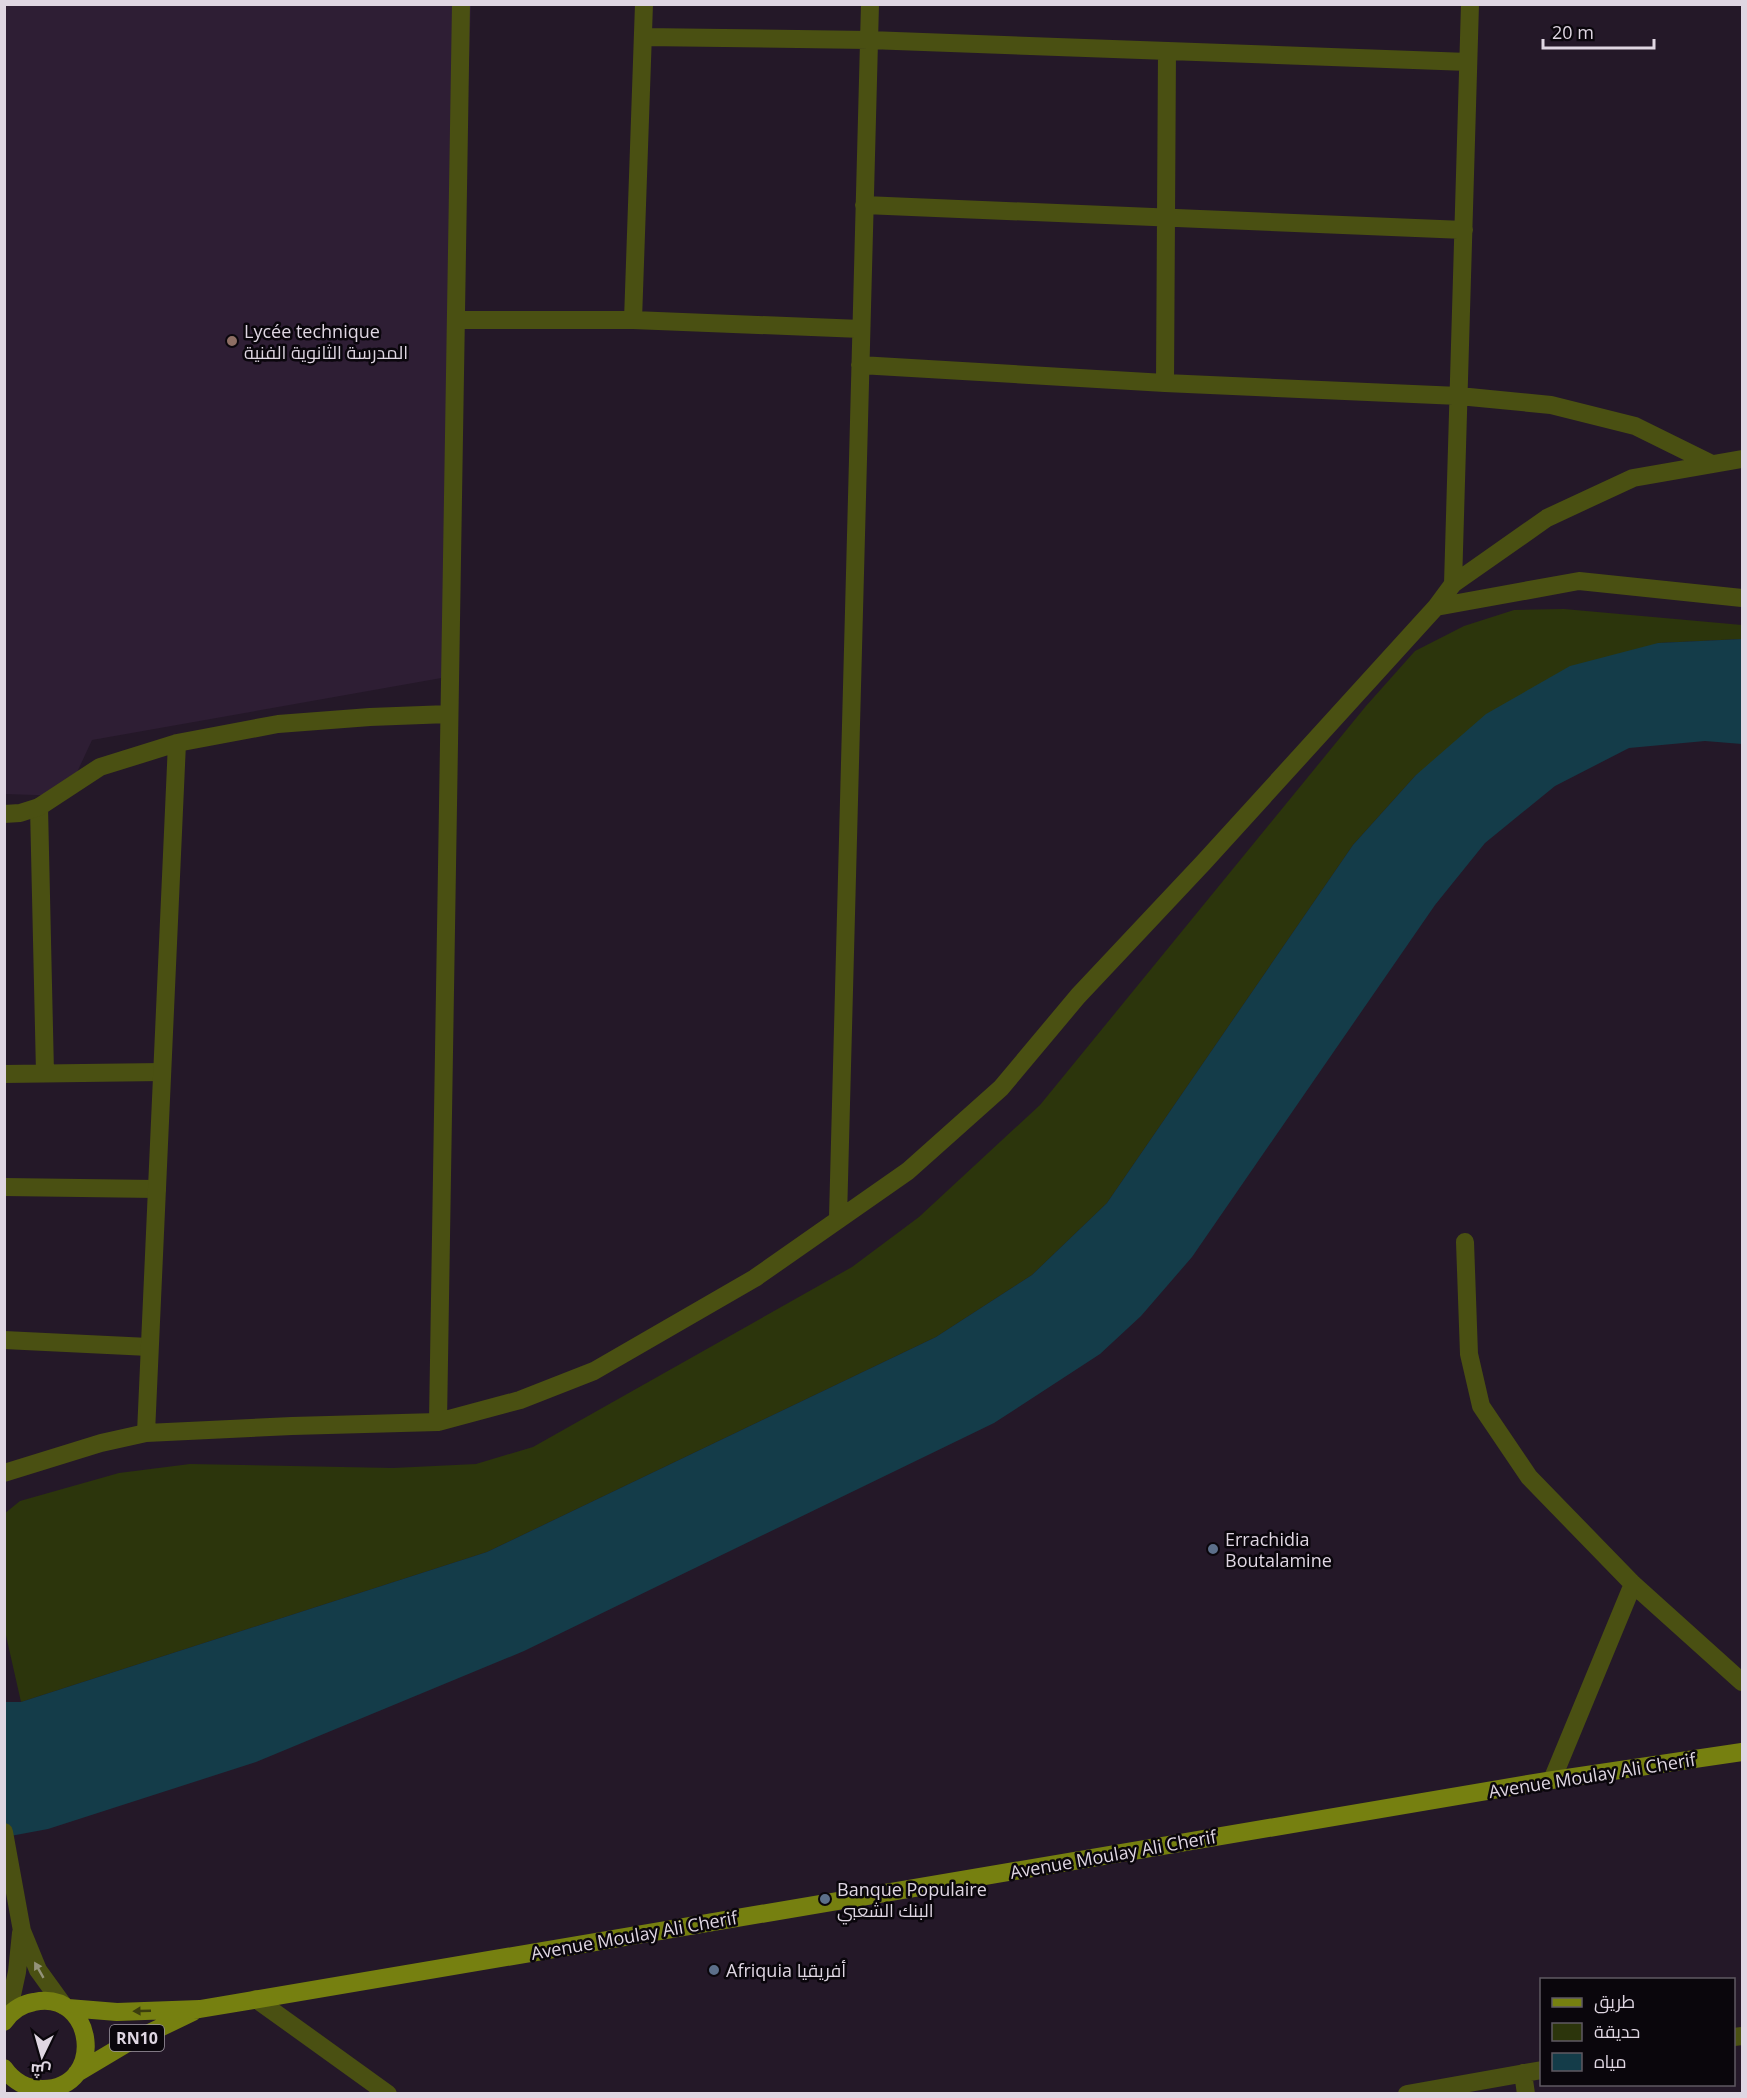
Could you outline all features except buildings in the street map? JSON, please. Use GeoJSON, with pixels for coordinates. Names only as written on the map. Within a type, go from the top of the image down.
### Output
{"type":"FeatureCollection","features":[{"type":"Feature","properties":{"kind":"main road","name":"Avenue Moulay Ali Cherif"},"geometry":{"type":"LineString","coordinates":[[200,2009],[1552,1780],[1743,1752]]}},
{"type":"Feature","properties":{"kind":"main road","name":"RN10"},"geometry":{"type":"LineString","coordinates":[[6,2020],[27,2003],[46,2001],[66,2007],[117,2012],[200,2009]]}},
{"type":"Feature","properties":{"kind":"main road","name":"RN10"},"geometry":{"type":"LineString","coordinates":[[66,2007],[78,2018],[85,2031],[87,2046],[85,2060],[73,2081]]}},
{"type":"Feature","properties":{"kind":"main road","name":"RN10"},"geometry":{"type":"LineString","coordinates":[[4,2067],[19,2086],[50,2089],[73,2081],[124,2045],[200,2009]]}},
{"type":"Feature","properties":{"kind":"street"},"geometry":{"type":"LineString","coordinates":[[438,1422],[461,4]]}},
{"type":"Feature","properties":{"kind":"street"},"geometry":{"type":"LineString","coordinates":[[633,320],[644,4]]}},
{"type":"Feature","properties":{"kind":"street"},"geometry":{"type":"LineString","coordinates":[[838,1218],[870,4]]}},
{"type":"Feature","properties":{"kind":"street"},"geometry":{"type":"LineString","coordinates":[[1453,584],[1470,4]]}},
{"type":"Feature","properties":{"kind":"street"},"geometry":{"type":"LineString","coordinates":[[643,37],[869,40],[1468,62]]}},
{"type":"Feature","properties":{"kind":"street"},"geometry":{"type":"LineString","coordinates":[[1165,383],[1167,51]]}},
{"type":"Feature","properties":{"kind":"street"},"geometry":{"type":"LineString","coordinates":[[864,206],[1166,216],[1464,230]]}},
{"type":"Feature","properties":{"kind":"street"},"geometry":{"type":"LineString","coordinates":[[456,320],[633,320],[861,329]]}},
{"type":"Feature","properties":{"kind":"street"},"geometry":{"type":"LineString","coordinates":[[861,365],[1165,383],[1459,396],[1551,405],[1635,426],[1712,464]]}},
{"type":"Feature","properties":{"kind":"street"},"geometry":{"type":"LineString","coordinates":[[4,1473],[101,1443],[146,1433],[292,1425],[438,1422],[520,1400],[594,1371],[755,1278],[838,1218],[909,1171],[1001,1088],[1078,996],[1204,862],[1436,606],[1453,584],[1547,518],[1633,478],[1743,459]]}},
{"type":"Feature","properties":{"kind":"street"},"geometry":{"type":"LineString","coordinates":[[1436,606],[1579,581],[1743,598]]}},
{"type":"Feature","properties":{"kind":"street"},"geometry":{"type":"LineString","coordinates":[[4,814],[20,813],[39,807],[100,767],[177,743],[278,724],[449,714]]}},
{"type":"Feature","properties":{"kind":"street"},"geometry":{"type":"LineString","coordinates":[[146,1433],[177,743]]}},
{"type":"Feature","properties":{"kind":"street"},"geometry":{"type":"LineString","coordinates":[[39,807],[45,1073]]}},
{"type":"Feature","properties":{"kind":"street"},"geometry":{"type":"LineString","coordinates":[[4,1074],[162,1072]]}},
{"type":"Feature","properties":{"kind":"street"},"geometry":{"type":"LineString","coordinates":[[4,1187],[157,1189]]}},
{"type":"Feature","properties":{"kind":"street"},"geometry":{"type":"LineString","coordinates":[[1465,1242],[1468,1354],[1481,1406],[1529,1477],[1633,1584],[1743,1682]]}},
{"type":"Feature","properties":{"kind":"street"},"geometry":{"type":"LineString","coordinates":[[4,1340],[149,1347]]}},
{"type":"Feature","properties":{"kind":"street"},"geometry":{"type":"LineString","coordinates":[[1552,1780],[1633,1584]]}},
{"type":"Feature","properties":{"kind":"street"},"geometry":{"type":"LineString","coordinates":[[6,1840],[22,1931],[38,1970],[66,2007]]}},
{"type":"Feature","properties":{"kind":"street"},"geometry":{"type":"LineString","coordinates":[[6,2020],[17,1972],[22,1931]]}},
{"type":"Feature","properties":{"kind":"street"},"geometry":{"type":"LineString","coordinates":[[256,1998],[388,2094]]}},
{"type":"Feature","properties":{"kind":"street"},"geometry":{"type":"LineString","coordinates":[[1407,2094],[1540,2070]]}},
{"type":"Feature","properties":{"kind":"street"},"geometry":{"type":"LineString","coordinates":[[1523,2073],[1526,2094]]}},
{"type":"Feature","properties":{"kind":"shaded area","name":"Lycée technique المدرسة الثانوية الفنية"},"geometry":{"type":"Polygon","coordinates":[[[5,5],[471,5],[447,677],[92,740],[66,796],[5,794],[5,5]]]}},
{"type":"Feature","properties":{"kind":"green space"},"geometry":{"type":"Polygon","coordinates":[[[1564,609],[1742,625],[1742,639],[1658,643],[1416,775],[1353,845],[1107,1203],[1032,1275],[936,1337],[487,1552],[21,1702],[5,1631],[4,1514],[20,1501],[119,1473],[190,1464],[393,1468],[476,1464],[533,1447],[852,1267],[919,1217],[1040,1105],[1366,706],[1415,651],[1464,626],[1514,610],[1564,609]]]}},
{"type":"Feature","properties":{"kind":"water"},"geometry":{"type":"Polygon","coordinates":[[[1742,639],[1742,744],[1705,741],[1629,748],[1555,786],[1485,843],[1435,905],[1192,1257],[1141,1316],[1100,1354],[994,1423],[524,1651],[256,1762],[48,1829],[5,1837],[5,1702],[21,1702],[487,1552],[936,1337],[1032,1275],[1107,1203],[1353,845],[1416,775],[1486,714],[1570,666],[1658,643],[1742,639]]]}},
{"type":"Feature","properties":{"kind":"place","name":"Lycée technique المدرسة الثانوية الفنية"},"geometry":{"type":"Point","coordinates":[232,341]}},
{"type":"Feature","properties":{"kind":"place","name":"Errachidia Boutalamine"},"geometry":{"type":"Point","coordinates":[1213,1549]}},
{"type":"Feature","properties":{"kind":"place","name":"Banque Populaire البنك الشعبي"},"geometry":{"type":"Point","coordinates":[825,1899]}},
{"type":"Feature","properties":{"kind":"place","name":"Afriquia أفريقيا"},"geometry":{"type":"Point","coordinates":[714,1970]}}]}
